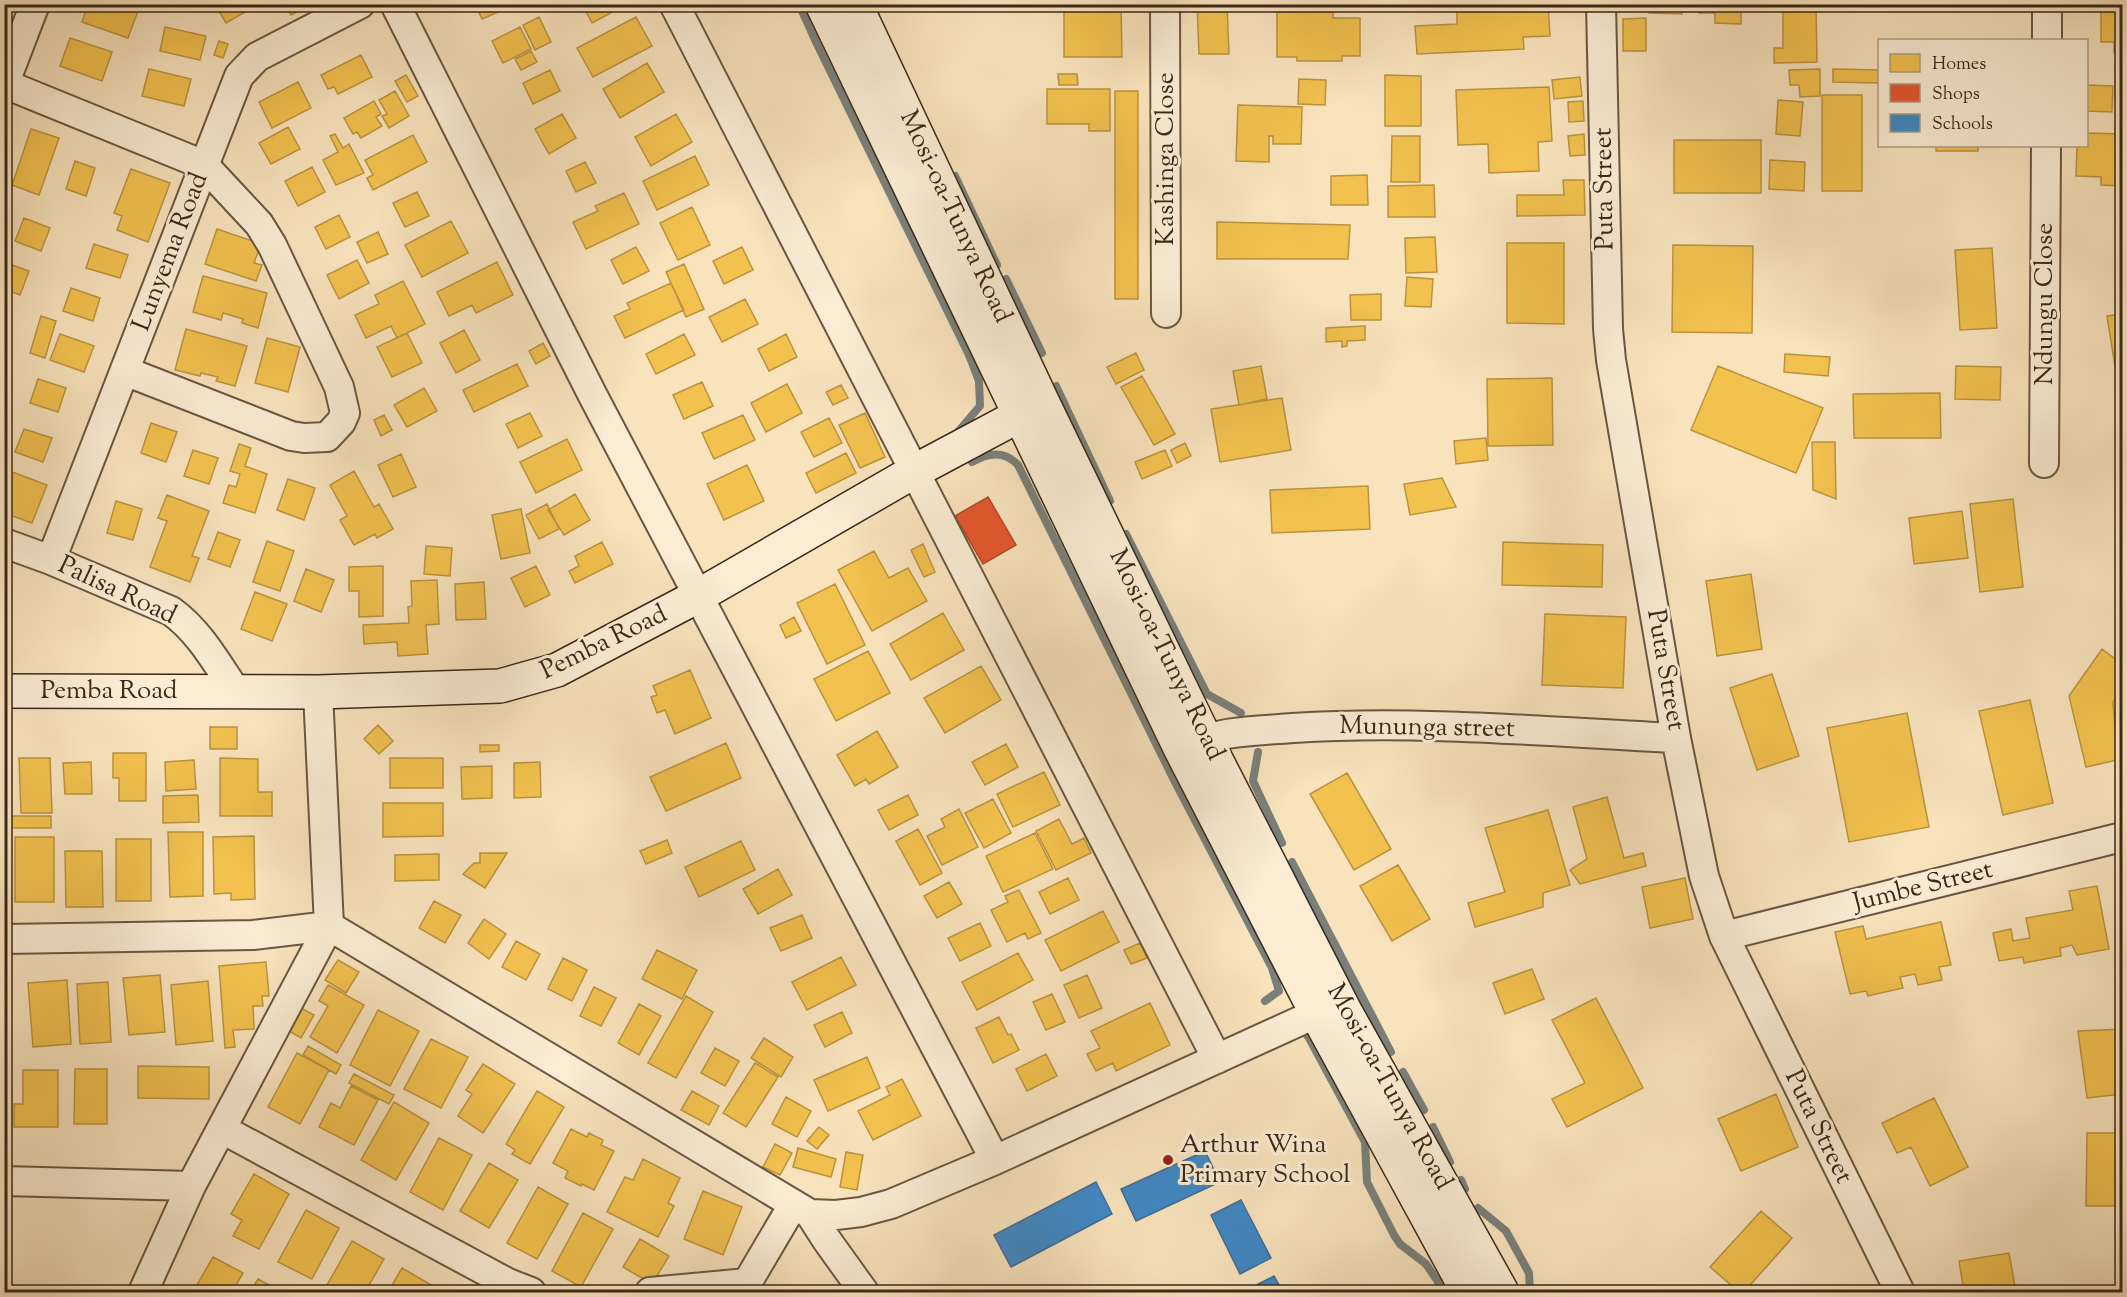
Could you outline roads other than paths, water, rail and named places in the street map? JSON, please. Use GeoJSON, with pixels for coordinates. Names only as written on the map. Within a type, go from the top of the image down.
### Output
{"type":"FeatureCollection","features":[{"type":"Feature","properties":{"kind":"main road","name":"Mosi-oa-Tunya Road"},"geometry":{"type":"LineString","coordinates":[[822,4],[1031,410],[1193,744],[1329,1007],[1468,1293]]}},
{"type":"Feature","properties":{"kind":"main road","name":"Mosi-oa-Tunya Road"},"geometry":{"type":"LineString","coordinates":[[855,4],[1031,410]]}},
{"type":"Feature","properties":{"kind":"main road","name":"Pemba Road"},"geometry":{"type":"LineString","coordinates":[[4,691],[318,692],[500,686],[526,680],[557,670],[698,596],[915,471],[1031,410]]}},
{"type":"Feature","properties":{"kind":"main road","name":"Mosi-oa-Tunya Road"},"geometry":{"type":"LineString","coordinates":[[1329,1007],[1503,1293]]}},
{"type":"Feature","properties":{"kind":"street"},"geometry":{"type":"LineString","coordinates":[[35,4],[5,85],[204,165],[259,224],[272,245],[339,387],[345,413],[341,422],[327,437],[317,439],[291,436],[125,371]]}},
{"type":"Feature","properties":{"kind":"street","name":"Lunyema Road"},"geometry":{"type":"LineString","coordinates":[[51,560],[239,76],[257,57],[360,4]]}},
{"type":"Feature","properties":{"kind":"street"},"geometry":{"type":"LineString","coordinates":[[394,4],[592,394],[995,1160]]}},
{"type":"Feature","properties":{"kind":"street"},"geometry":{"type":"LineString","coordinates":[[674,4],[1217,1059]]}},
{"type":"Feature","properties":{"kind":"street","name":"Kashinga Close"},"geometry":{"type":"LineString","coordinates":[[1165,4],[1166,313]]}},
{"type":"Feature","properties":{"kind":"street","name":"Puta Street"},"geometry":{"type":"LineString","coordinates":[[1601,4],[1608,329],[1611,360],[1676,738],[1704,876],[1724,936],[1900,1293]]}},
{"type":"Feature","properties":{"kind":"street"},"geometry":{"type":"LineString","coordinates":[[2047,4],[2047,39]]}},
{"type":"Feature","properties":{"kind":"street","name":"Ndungu Close"},"geometry":{"type":"LineString","coordinates":[[2044,463],[2046,147]]}},
{"type":"Feature","properties":{"kind":"street","name":"Palisa Road"},"geometry":{"type":"LineString","coordinates":[[4,543],[51,560],[171,611],[184,620],[199,638],[235,690]]}},
{"type":"Feature","properties":{"kind":"street"},"geometry":{"type":"LineString","coordinates":[[143,1293],[191,1186],[329,926],[318,692]]}},
{"type":"Feature","properties":{"kind":"street","name":"Mununga street"},"geometry":{"type":"LineString","coordinates":[[1193,744],[1244,731],[1334,725],[1676,738]]}},
{"type":"Feature","properties":{"kind":"street","name":"Jumbe Street"},"geometry":{"type":"LineString","coordinates":[[1724,936],[2122,837]]}},
{"type":"Feature","properties":{"kind":"street"},"geometry":{"type":"LineString","coordinates":[[4,939],[253,935],[329,926],[802,1210],[826,1239],[864,1293]]}},
{"type":"Feature","properties":{"kind":"street"},"geometry":{"type":"LineString","coordinates":[[802,1210],[836,1215],[861,1212],[891,1204],[995,1160],[1329,1007]]}},
{"type":"Feature","properties":{"kind":"street"},"geometry":{"type":"LineString","coordinates":[[222,1129],[531,1293]]}},
{"type":"Feature","properties":{"kind":"street"},"geometry":{"type":"LineString","coordinates":[[4,1181],[191,1186]]}},
{"type":"Feature","properties":{"kind":"street"},"geometry":{"type":"LineString","coordinates":[[650,1293],[748,1288],[802,1210]]}},
{"type":"Feature","properties":{"kind":"waterway"},"geometry":{"type":"LineString","coordinates":[[799,4],[969,355],[979,381],[980,406],[956,434]]}},
{"type":"Feature","properties":{"kind":"waterway"},"geometry":{"type":"LineString","coordinates":[[955,176],[997,265]]}},
{"type":"Feature","properties":{"kind":"waterway"},"geometry":{"type":"LineString","coordinates":[[1006,279],[1042,353]]}},
{"type":"Feature","properties":{"kind":"waterway"},"geometry":{"type":"LineString","coordinates":[[1056,386],[1110,501]]}},
{"type":"Feature","properties":{"kind":"waterway"},"geometry":{"type":"LineString","coordinates":[[972,462],[996,454],[1007,457],[1018,465],[1174,780],[1272,968],[1279,991],[1265,1001]]}},
{"type":"Feature","properties":{"kind":"waterway"},"geometry":{"type":"LineString","coordinates":[[1126,534],[1207,694],[1241,713]]}},
{"type":"Feature","properties":{"kind":"waterway"},"geometry":{"type":"LineString","coordinates":[[1258,752],[1253,781],[1282,843]]}},
{"type":"Feature","properties":{"kind":"waterway"},"geometry":{"type":"LineString","coordinates":[[1292,862],[1391,1052]]}},
{"type":"Feature","properties":{"kind":"waterway"},"geometry":{"type":"LineString","coordinates":[[1298,1032],[1304,1031],[1309,1038],[1365,1142],[1367,1182],[1394,1235],[1400,1244],[1426,1264],[1445,1292]]}},
{"type":"Feature","properties":{"kind":"waterway"},"geometry":{"type":"LineString","coordinates":[[1403,1072],[1424,1110]]}},
{"type":"Feature","properties":{"kind":"waterway"},"geometry":{"type":"LineString","coordinates":[[1433,1127],[1450,1162]]}},
{"type":"Feature","properties":{"kind":"waterway"},"geometry":{"type":"LineString","coordinates":[[1461,1180],[1465,1189]]}},
{"type":"Feature","properties":{"kind":"waterway"},"geometry":{"type":"LineString","coordinates":[[1478,1208],[1506,1231],[1529,1273],[1530,1292]]}},
{"type":"Feature","properties":{"kind":"place","name":"Arthur Wina Primary School"},"geometry":{"type":"Point","coordinates":[1168,1160]}}]}
